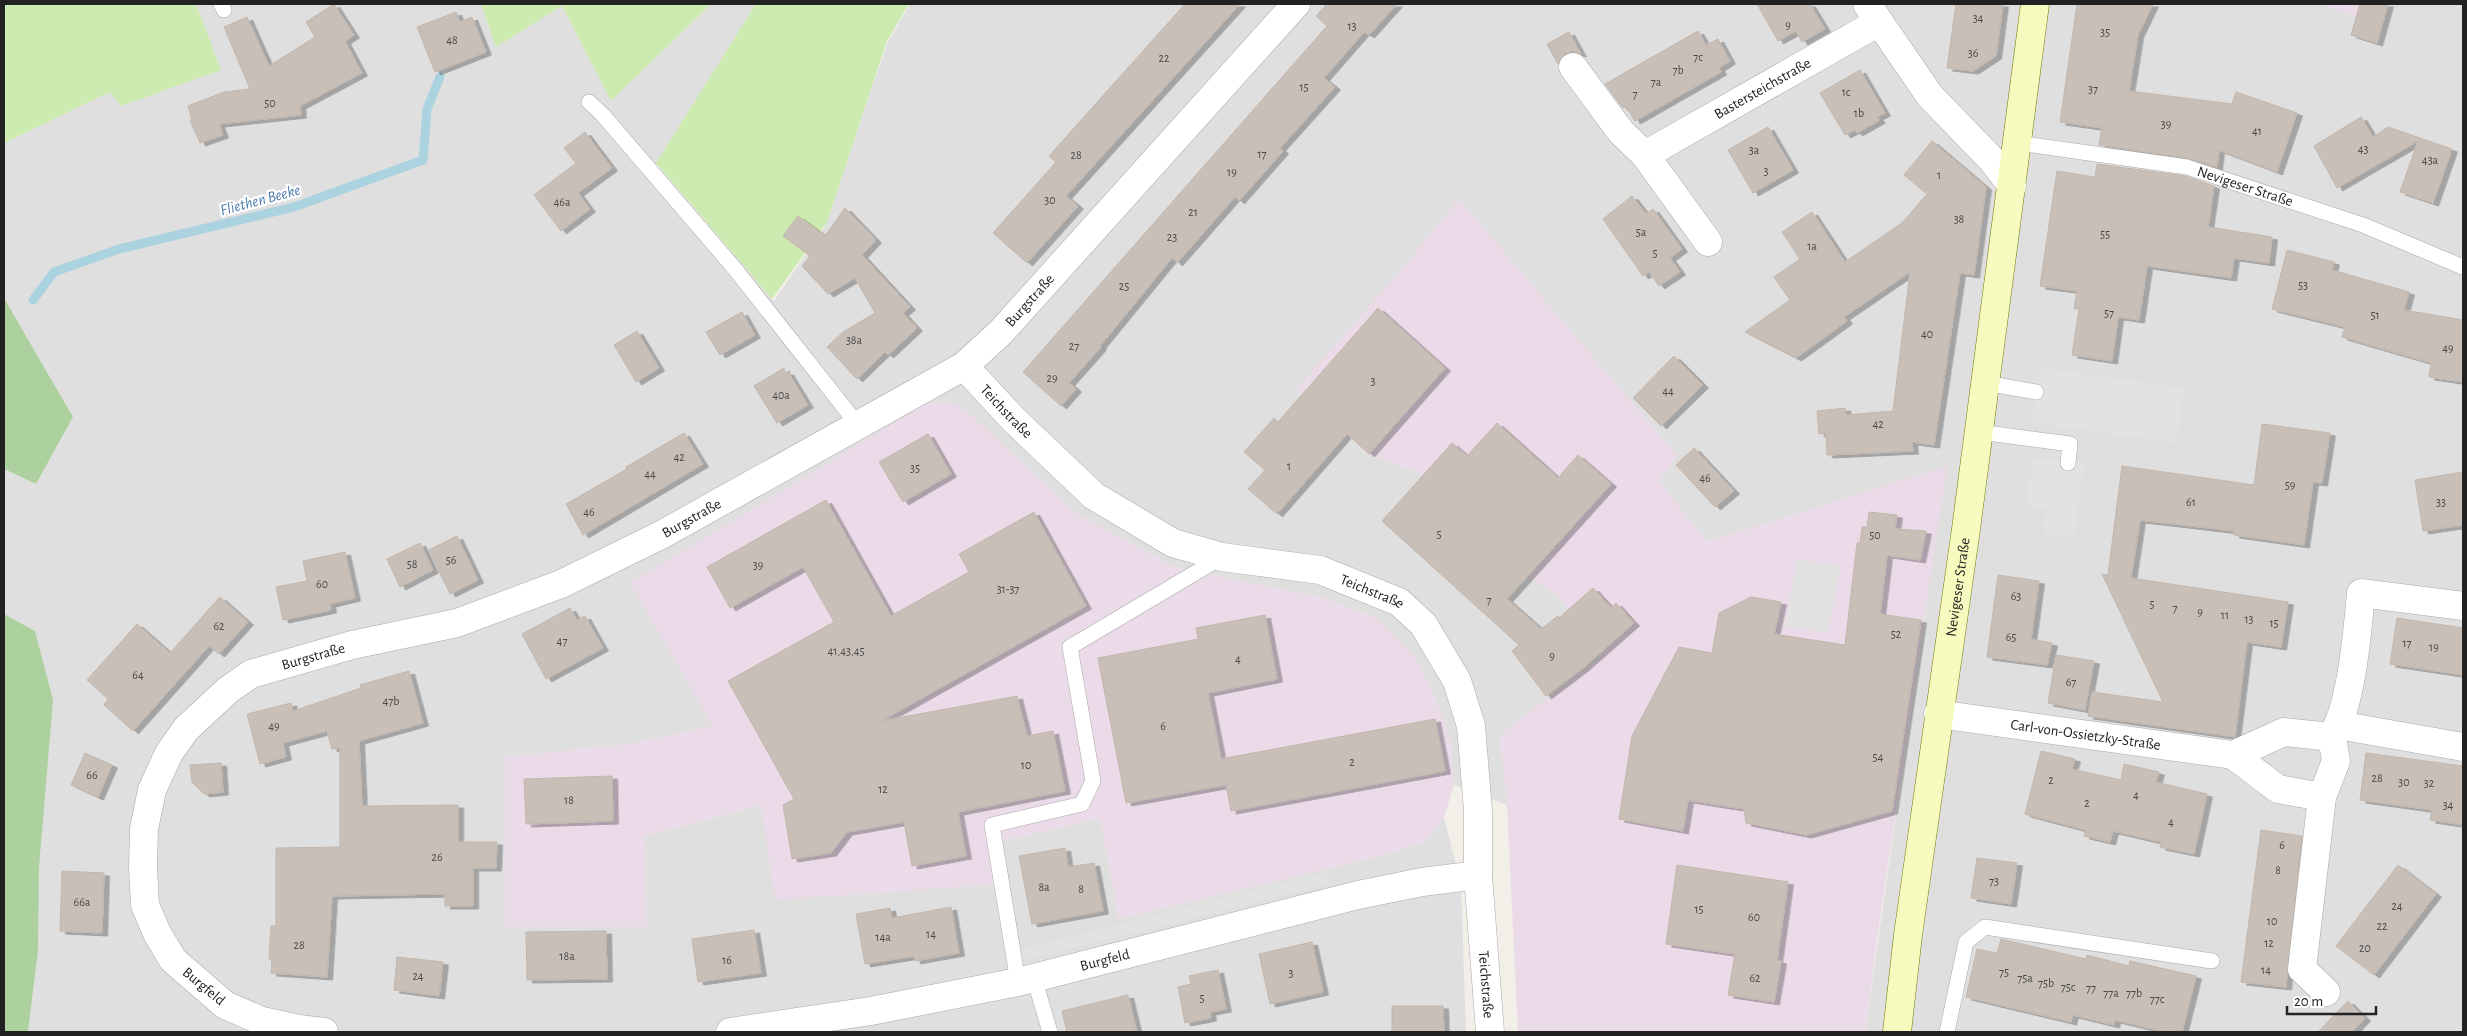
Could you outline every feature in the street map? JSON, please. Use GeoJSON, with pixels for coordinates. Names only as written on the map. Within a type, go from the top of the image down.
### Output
{"type":"FeatureCollection","features":[{"type":"Feature","properties":{"kind":"main road","name":"Nevigeser Straße"},"geometry":{"type":"LineString","coordinates":[[1897,1032],[1938,714],[1979,432],[2035,4]]}},
{"type":"Feature","properties":{"kind":"street","name":"Burgstraße"},"geometry":{"type":"LineString","coordinates":[[173,960],[157,934],[145,905],[142,867],[144,829],[152,790],[168,753],[186,729],[228,690],[251,674],[352,645],[457,622],[561,584],[661,535],[964,366],[1001,332],[1296,4]]}},
{"type":"Feature","properties":{"kind":"street","name":"Bastersteichstraße"},"geometry":{"type":"LineString","coordinates":[[1645,155],[1873,13],[1930,96],[1993,161],[2012,186]]}},
{"type":"Feature","properties":{"kind":"street"},"geometry":{"type":"LineString","coordinates":[[1573,67],[1621,132],[1645,155],[1708,242]]}},
{"type":"Feature","properties":{"kind":"street","name":"Teichstraße"},"geometry":{"type":"LineString","coordinates":[[964,366],[1013,419],[1094,496],[1173,543],[1222,557],[1320,570],[1400,602],[1423,624],[1457,681],[1472,726],[1478,810],[1478,875],[1490,1032]]}},
{"type":"Feature","properties":{"kind":"street"},"geometry":{"type":"LineString","coordinates":[[2326,992],[2302,969],[2322,797],[2336,761],[2335,731],[2355,652],[2361,593],[2463,606]]}},
{"type":"Feature","properties":{"kind":"street","name":"Carl-von-Ossietzky-Straße"},"geometry":{"type":"LineString","coordinates":[[1938,714],[2232,755],[2278,789],[2322,797]]}},
{"type":"Feature","properties":{"kind":"street"},"geometry":{"type":"LineString","coordinates":[[2232,755],[2284,732],[2335,731],[2463,747]]}},
{"type":"Feature","properties":{"kind":"street","name":"Burgfeld"},"geometry":{"type":"LineString","coordinates":[[730,1032],[816,1026],[871,1011],[1026,980],[1358,896],[1422,882],[1478,875]]}},
{"type":"Feature","properties":{"kind":"street","name":"Burgfeld"},"geometry":{"type":"LineString","coordinates":[[173,960],[225,1005],[262,1020],[299,1029],[324,1032]]}},
{"type":"Feature","properties":{"kind":"lane"},"geometry":{"type":"LineString","coordinates":[[589,102],[602,114],[734,269],[858,425]]}},
{"type":"Feature","properties":{"kind":"lane","name":"Nevigeser Straße"},"geometry":{"type":"LineString","coordinates":[[2018,143],[2187,167],[2363,225],[2463,267]]}},
{"type":"Feature","properties":{"kind":"lane"},"geometry":{"type":"LineString","coordinates":[[1985,383],[2036,392]]}},
{"type":"Feature","properties":{"kind":"lane"},"geometry":{"type":"LineString","coordinates":[[1979,432],[2070,444],[2068,463]]}},
{"type":"Feature","properties":{"kind":"lane"},"geometry":{"type":"LineString","coordinates":[[1050,1032],[1026,980],[992,825],[1082,804],[1093,781],[1070,647],[1222,557]]}},
{"type":"Feature","properties":{"kind":"lane"},"geometry":{"type":"LineString","coordinates":[[1947,1032],[1966,942],[1984,927],[2212,961]]}},
{"type":"Feature","properties":{"kind":"shaded area"},"geometry":{"type":"Polygon","coordinates":[[[196,4],[481,4],[496,47],[562,6],[611,100],[711,4],[757,4],[656,164],[774,301],[825,226],[887,44],[910,4],[2463,4],[2463,1032],[1865,1032],[1946,467],[1707,542],[1659,481],[1677,456],[1459,199],[1403,268],[1324,413],[1366,453],[1418,472],[1501,545],[1528,576],[1557,595],[1606,654],[1500,735],[1507,805],[1454,785],[1450,738],[1376,618],[1324,598],[1174,567],[1074,512],[969,413],[714,726],[630,744],[505,757],[505,926],[646,927],[644,836],[762,805],[776,899],[1002,884],[994,843],[1100,818],[1119,919],[1388,854],[1423,842],[1444,818],[1461,883],[1466,1032],[28,1032],[38,951],[35,631],[4,614],[4,469],[36,484],[73,417],[4,298],[4,143],[110,92],[220,70],[196,4]]]}},
{"type":"Feature","properties":{"kind":"shaded area"},"geometry":{"type":"Polygon","coordinates":[[[2319,4],[2360,4],[2356,16],[2319,4]]]}},
{"type":"Feature","properties":{"kind":"shaded area"},"geometry":{"type":"Polygon","coordinates":[[[1459,199],[1677,456],[1659,481],[1707,542],[1947,466],[1865,1032],[1518,1032],[1507,805],[1500,735],[1605,654],[1557,595],[1528,576],[1501,545],[1418,472],[1366,453],[1296,390],[1403,268],[1459,199]]]}},
{"type":"Feature","properties":{"kind":"shaded area"},"geometry":{"type":"Polygon","coordinates":[[[2039,368],[2184,388],[2176,443],[2032,423],[2039,368]]]}},
{"type":"Feature","properties":{"kind":"shaded area"},"geometry":{"type":"Polygon","coordinates":[[[951,402],[969,413],[1074,512],[1174,567],[1324,598],[1376,618],[1416,658],[1434,694],[1450,738],[1454,785],[1444,818],[1423,842],[1388,854],[1119,919],[1100,818],[994,843],[1002,884],[775,900],[761,805],[644,836],[647,927],[505,927],[505,757],[630,744],[713,726],[630,583],[927,403],[951,402]]]}},
{"type":"Feature","properties":{"kind":"shaded area"},"geometry":{"type":"Polygon","coordinates":[[[2033,458],[2084,466],[2073,538],[2044,533],[2047,509],[2026,506],[2033,458]]]}},
{"type":"Feature","properties":{"kind":"shaded area"},"geometry":{"type":"Polygon","coordinates":[[[1797,559],[1840,566],[1828,633],[1785,626],[1797,559]]]}},
{"type":"Feature","properties":{"kind":"shaded area"},"geometry":{"type":"Polygon","coordinates":[[[1326,872],[1331,884],[1017,962],[1015,951],[1326,872]]]}},
{"type":"Feature","properties":{"kind":"green space"},"geometry":{"type":"Polygon","coordinates":[[[4,4],[196,4],[221,70],[121,106],[110,92],[4,143],[4,4]]]}},
{"type":"Feature","properties":{"kind":"green space"},"geometry":{"type":"Polygon","coordinates":[[[481,4],[711,4],[611,101],[562,6],[496,47],[481,4]]]}},
{"type":"Feature","properties":{"kind":"green space"},"geometry":{"type":"Polygon","coordinates":[[[756,4],[909,4],[887,41],[827,222],[772,299],[656,163],[756,4]]]}},
{"type":"Feature","properties":{"kind":"green space"},"geometry":{"type":"Polygon","coordinates":[[[4,298],[73,417],[36,484],[4,469],[4,298]]]}},
{"type":"Feature","properties":{"kind":"green space"},"geometry":{"type":"Polygon","coordinates":[[[4,614],[35,631],[53,700],[39,867],[38,951],[28,1032],[4,1032],[4,614]]]}},
{"type":"Feature","properties":{"kind":"building"},"geometry":{"type":"Polygon","coordinates":[[[334,4],[354,35],[345,41],[362,73],[300,106],[301,115],[219,124],[223,135],[200,143],[190,120],[192,119],[188,106],[224,92],[250,89],[224,27],[247,17],[269,66],[315,37],[306,22],[334,4]]]}},
{"type":"Feature","properties":{"kind":"building"},"geometry":{"type":"Polygon","coordinates":[[[1185,4],[1240,4],[1066,196],[1078,206],[1027,263],[993,233],[1056,162],[1049,156],[1185,4]]]}},
{"type":"Feature","properties":{"kind":"building"},"geometry":{"type":"Polygon","coordinates":[[[1327,4],[1397,4],[1369,35],[1364,32],[1324,78],[1335,87],[1280,148],[1283,151],[1239,201],[1235,197],[1177,263],[1172,258],[1101,347],[1069,383],[1076,389],[1061,406],[1023,372],[1327,26],[1316,16],[1327,4]]]}},
{"type":"Feature","properties":{"kind":"building"},"geometry":{"type":"Polygon","coordinates":[[[1757,4],[1810,4],[1825,29],[1802,42],[1796,31],[1778,41],[1757,4]]]}},
{"type":"Feature","properties":{"kind":"building"},"geometry":{"type":"Polygon","coordinates":[[[1956,4],[2003,4],[1996,56],[1973,71],[1947,68],[1956,4]]]}},
{"type":"Feature","properties":{"kind":"building"},"geometry":{"type":"Polygon","coordinates":[[[2077,4],[2153,4],[2138,35],[2129,91],[2232,104],[2236,92],[2297,113],[2277,172],[2219,150],[2217,167],[2188,158],[2099,145],[2102,128],[2060,122],[2077,4]]]}},
{"type":"Feature","properties":{"kind":"building"},"geometry":{"type":"Polygon","coordinates":[[[2360,4],[2388,4],[2377,43],[2351,35],[2360,4]]]}},
{"type":"Feature","properties":{"kind":"building"},"geometry":{"type":"Polygon","coordinates":[[[456,12],[460,22],[472,17],[486,52],[435,72],[417,27],[456,12]]]}},
{"type":"Feature","properties":{"kind":"building"},"geometry":{"type":"Polygon","coordinates":[[[1698,31],[1706,45],[1718,39],[1730,61],[1719,68],[1721,72],[1635,121],[1626,106],[1623,108],[1605,84],[1698,31]]]}},
{"type":"Feature","properties":{"kind":"building"},"geometry":{"type":"Polygon","coordinates":[[[1569,32],[1581,54],[1572,51],[1564,54],[1558,64],[1547,44],[1569,32]]]}},
{"type":"Feature","properties":{"kind":"building"},"geometry":{"type":"Polygon","coordinates":[[[1860,70],[1885,113],[1877,117],[1880,120],[1857,133],[1855,130],[1845,135],[1820,93],[1860,70]]]}},
{"type":"Feature","properties":{"kind":"building"},"geometry":{"type":"Polygon","coordinates":[[[2361,117],[2373,137],[2388,127],[2452,149],[2433,203],[2400,192],[2418,141],[2337,188],[2314,146],[2361,117]]]}},
{"type":"Feature","properties":{"kind":"building"},"geometry":{"type":"Polygon","coordinates":[[[1768,127],[1793,170],[1753,193],[1728,150],[1768,127]]]}},
{"type":"Feature","properties":{"kind":"building"},"geometry":{"type":"Polygon","coordinates":[[[585,132],[612,168],[578,193],[590,209],[561,231],[534,195],[576,163],[564,148],[585,132]]]}},
{"type":"Feature","properties":{"kind":"building"},"geometry":{"type":"Polygon","coordinates":[[[1932,141],[1986,187],[1974,275],[1960,273],[1934,445],[1912,442],[1913,451],[1827,455],[1826,433],[1819,434],[1817,411],[1845,408],[1846,415],[1893,411],[1910,272],[1844,317],[1847,321],[1796,358],[1745,332],[1790,300],[1774,277],[1800,259],[1782,232],[1812,212],[1845,262],[1902,223],[1927,194],[1904,175],[1932,141]]]}},
{"type":"Feature","properties":{"kind":"building"},"geometry":{"type":"Polygon","coordinates":[[[2097,164],[2185,176],[2214,186],[2208,227],[2272,237],[2269,263],[2234,258],[2231,278],[2147,266],[2139,320],[2118,317],[2112,361],[2072,355],[2079,309],[2074,309],[2077,291],[2040,286],[2057,171],[2095,177],[2097,164]]]}},
{"type":"Feature","properties":{"kind":"building"},"geometry":{"type":"Polygon","coordinates":[[[1632,196],[1646,214],[1653,209],[1682,249],[1670,258],[1680,272],[1659,286],[1649,272],[1643,276],[1603,219],[1632,196]]]}},
{"type":"Feature","properties":{"kind":"building"},"geometry":{"type":"Polygon","coordinates":[[[845,208],[876,240],[862,255],[910,307],[903,313],[917,328],[888,355],[885,352],[857,379],[827,347],[843,332],[875,313],[855,278],[828,294],[802,266],[810,256],[783,236],[798,216],[825,236],[845,208]]]}},
{"type":"Feature","properties":{"kind":"building"},"geometry":{"type":"Polygon","coordinates":[[[2287,250],[2334,262],[2332,270],[2409,292],[2404,310],[2463,320],[2463,382],[2429,377],[2431,363],[2342,337],[2345,327],[2272,309],[2287,250]]]}},
{"type":"Feature","properties":{"kind":"building"},"geometry":{"type":"Polygon","coordinates":[[[1378,308],[1445,368],[1369,454],[1347,434],[1277,514],[1248,489],[1265,470],[1244,452],[1274,418],[1278,422],[1378,308]]]}},
{"type":"Feature","properties":{"kind":"building"},"geometry":{"type":"Polygon","coordinates":[[[742,312],[755,335],[720,355],[706,332],[742,312]]]}},
{"type":"Feature","properties":{"kind":"building"},"geometry":{"type":"Polygon","coordinates":[[[637,331],[659,368],[636,382],[614,345],[637,331]]]}},
{"type":"Feature","properties":{"kind":"building"},"geometry":{"type":"Polygon","coordinates":[[[1674,356],[1703,385],[1661,426],[1633,398],[1674,356]]]}},
{"type":"Feature","properties":{"kind":"building"},"geometry":{"type":"Polygon","coordinates":[[[784,368],[784,372],[788,372],[808,405],[777,423],[754,386],[784,368]]]}},
{"type":"Feature","properties":{"kind":"building"},"geometry":{"type":"Polygon","coordinates":[[[1497,423],[1558,478],[1578,455],[1611,484],[1507,599],[1541,629],[1558,616],[1559,618],[1593,588],[1611,608],[1616,603],[1634,623],[1583,668],[1546,696],[1512,651],[1519,645],[1382,521],[1452,443],[1467,456],[1497,423]]]}},
{"type":"Feature","properties":{"kind":"building"},"geometry":{"type":"Polygon","coordinates":[[[2262,424],[2330,433],[2322,483],[2313,482],[2304,545],[2234,535],[2234,531],[2140,520],[2131,578],[2288,602],[2281,647],[2247,642],[2235,737],[2088,716],[2092,692],[2163,702],[2102,574],[2108,575],[2122,466],[2254,485],[2262,424]]]}},
{"type":"Feature","properties":{"kind":"building"},"geometry":{"type":"Polygon","coordinates":[[[684,433],[703,464],[583,535],[566,504],[684,433]]]}},
{"type":"Feature","properties":{"kind":"building"},"geometry":{"type":"Polygon","coordinates":[[[928,434],[951,474],[903,502],[879,462],[928,434]]]}},
{"type":"Feature","properties":{"kind":"building"},"geometry":{"type":"Polygon","coordinates":[[[1694,448],[1734,491],[1715,507],[1676,465],[1694,448]]]}},
{"type":"Feature","properties":{"kind":"building"},"geometry":{"type":"Polygon","coordinates":[[[2463,472],[2463,525],[2423,531],[2415,480],[2463,472]]]}},
{"type":"Feature","properties":{"kind":"building"},"geometry":{"type":"Polygon","coordinates":[[[826,500],[891,616],[969,572],[959,554],[1034,512],[1086,606],[881,721],[1017,696],[1027,736],[1053,731],[1065,791],[958,812],[966,856],[912,866],[904,822],[847,832],[831,853],[792,859],[783,805],[794,799],[728,681],[834,622],[803,567],[730,608],[707,567],[826,500]]]}},
{"type":"Feature","properties":{"kind":"building"},"geometry":{"type":"Polygon","coordinates":[[[1869,512],[1897,515],[1895,529],[1926,531],[1920,560],[1887,555],[1880,614],[1921,620],[1892,811],[1806,835],[1746,823],[1744,809],[1688,800],[1683,831],[1619,819],[1632,736],[1679,647],[1712,653],[1719,613],[1751,597],[1781,602],[1774,634],[1845,645],[1857,543],[1860,543],[1862,527],[1867,527],[1869,512]]]}},
{"type":"Feature","properties":{"kind":"building"},"geometry":{"type":"Polygon","coordinates":[[[457,536],[478,580],[450,594],[429,550],[457,536]]]}},
{"type":"Feature","properties":{"kind":"building"},"geometry":{"type":"Polygon","coordinates":[[[420,543],[433,570],[400,587],[387,559],[420,543]]]}},
{"type":"Feature","properties":{"kind":"building"},"geometry":{"type":"Polygon","coordinates":[[[345,552],[355,598],[330,604],[331,610],[283,620],[276,587],[307,581],[303,561],[345,552]]]}},
{"type":"Feature","properties":{"kind":"building"},"geometry":{"type":"Polygon","coordinates":[[[1998,575],[2039,581],[2031,639],[2052,643],[2047,665],[1987,657],[1998,575]]]}},
{"type":"Feature","properties":{"kind":"building"},"geometry":{"type":"Polygon","coordinates":[[[220,597],[248,622],[219,654],[209,646],[133,731],[104,705],[108,699],[87,680],[137,624],[170,653],[220,597]]]}},
{"type":"Feature","properties":{"kind":"building"},"geometry":{"type":"Polygon","coordinates":[[[570,608],[577,620],[585,616],[603,648],[546,679],[522,634],[570,608]]]}},
{"type":"Feature","properties":{"kind":"building"},"geometry":{"type":"Polygon","coordinates":[[[1265,615],[1277,679],[1208,693],[1221,759],[1435,719],[1445,771],[1231,811],[1226,785],[1126,803],[1098,658],[1198,639],[1196,628],[1265,615]]]}},
{"type":"Feature","properties":{"kind":"building"},"geometry":{"type":"Polygon","coordinates":[[[2397,618],[2463,628],[2463,675],[2390,664],[2397,618]]]}},
{"type":"Feature","properties":{"kind":"building"},"geometry":{"type":"Polygon","coordinates":[[[2056,655],[2094,661],[2085,710],[2048,703],[2056,655]]]}},
{"type":"Feature","properties":{"kind":"building"},"geometry":{"type":"Polygon","coordinates":[[[409,671],[423,723],[359,741],[362,806],[458,805],[458,842],[497,842],[496,868],[473,868],[473,906],[445,906],[445,894],[332,896],[327,977],[271,973],[272,960],[269,959],[271,926],[276,926],[276,848],[340,847],[340,747],[332,749],[327,731],[283,743],[286,757],[260,764],[247,714],[291,703],[293,711],[361,688],[360,685],[409,671]]]}},
{"type":"Feature","properties":{"kind":"building"},"geometry":{"type":"Polygon","coordinates":[[[2041,751],[2075,759],[2072,769],[2121,780],[2124,764],[2159,772],[2156,782],[2207,794],[2194,854],[2160,847],[2161,842],[2113,831],[2110,842],[2084,836],[2085,830],[2025,814],[2041,751]]]}},
{"type":"Feature","properties":{"kind":"building"},"geometry":{"type":"Polygon","coordinates":[[[85,753],[112,765],[98,797],[71,785],[85,753]]]}},
{"type":"Feature","properties":{"kind":"building"},"geometry":{"type":"Polygon","coordinates":[[[2366,753],[2463,766],[2463,825],[2430,820],[2432,810],[2360,800],[2366,753]]]}},
{"type":"Feature","properties":{"kind":"building"},"geometry":{"type":"Polygon","coordinates":[[[221,763],[223,792],[204,794],[192,782],[190,765],[221,763]]]}},
{"type":"Feature","properties":{"kind":"building"},"geometry":{"type":"Polygon","coordinates":[[[612,776],[613,821],[526,824],[524,779],[612,776]]]}},
{"type":"Feature","properties":{"kind":"building"},"geometry":{"type":"Polygon","coordinates":[[[2261,830],[2302,836],[2286,987],[2241,982],[2261,830]]]}},
{"type":"Feature","properties":{"kind":"building"},"geometry":{"type":"Polygon","coordinates":[[[1065,848],[1068,867],[1094,863],[1103,911],[1032,924],[1019,856],[1065,848]]]}},
{"type":"Feature","properties":{"kind":"building"},"geometry":{"type":"Polygon","coordinates":[[[1977,858],[2017,863],[2011,904],[1971,898],[1977,858]]]}},
{"type":"Feature","properties":{"kind":"building"},"geometry":{"type":"Polygon","coordinates":[[[1677,865],[1788,882],[1777,960],[1781,961],[1774,1002],[1728,995],[1735,954],[1666,944],[1677,865]]]}},
{"type":"Feature","properties":{"kind":"building"},"geometry":{"type":"Polygon","coordinates":[[[2398,865],[2436,894],[2374,975],[2336,946],[2398,865]]]}},
{"type":"Feature","properties":{"kind":"building"},"geometry":{"type":"Polygon","coordinates":[[[62,871],[104,873],[102,933],[60,931],[62,871]]]}},
{"type":"Feature","properties":{"kind":"building"},"geometry":{"type":"Polygon","coordinates":[[[951,907],[959,953],[915,961],[914,956],[865,964],[856,914],[890,908],[892,918],[951,907]]]}},
{"type":"Feature","properties":{"kind":"building"},"geometry":{"type":"Polygon","coordinates":[[[754,930],[761,973],[698,982],[692,939],[754,930]]]}},
{"type":"Feature","properties":{"kind":"building"},"geometry":{"type":"Polygon","coordinates":[[[606,931],[607,979],[527,980],[526,932],[606,931]]]}},
{"type":"Feature","properties":{"kind":"building"},"geometry":{"type":"Polygon","coordinates":[[[2001,939],[2086,959],[2087,955],[2129,966],[2130,961],[2196,976],[2182,1032],[2165,1032],[2115,1020],[2114,1025],[2073,1015],[2071,1022],[1966,997],[1977,949],[1997,953],[2001,939]]]}},
{"type":"Feature","properties":{"kind":"building"},"geometry":{"type":"Polygon","coordinates":[[[1312,942],[1323,992],[1270,1004],[1259,954],[1312,942]]]}},
{"type":"Feature","properties":{"kind":"building"},"geometry":{"type":"Polygon","coordinates":[[[397,957],[443,962],[439,996],[394,990],[397,957]]]}},
{"type":"Feature","properties":{"kind":"building"},"geometry":{"type":"Polygon","coordinates":[[[1218,970],[1226,1009],[1210,1012],[1211,1018],[1185,1023],[1178,987],[1191,984],[1189,976],[1218,970]]]}},
{"type":"Feature","properties":{"kind":"building"},"geometry":{"type":"Polygon","coordinates":[[[1128,995],[1137,1032],[1067,1032],[1062,1011],[1128,995]]]}},
{"type":"Feature","properties":{"kind":"building"},"geometry":{"type":"Polygon","coordinates":[[[2348,1001],[2365,1018],[2352,1032],[2318,1032],[2348,1001]]]}},
{"type":"Feature","properties":{"kind":"building"},"geometry":{"type":"Polygon","coordinates":[[[1392,1006],[1443,1006],[1444,1032],[1392,1032],[1392,1006]]]}},
{"type":"Feature","properties":{"kind":"waterway","name":"Fliethen Beeke"},"geometry":{"type":"LineString","coordinates":[[33,300],[54,272],[119,249],[294,207],[423,160],[427,109],[440,77]]}}]}
